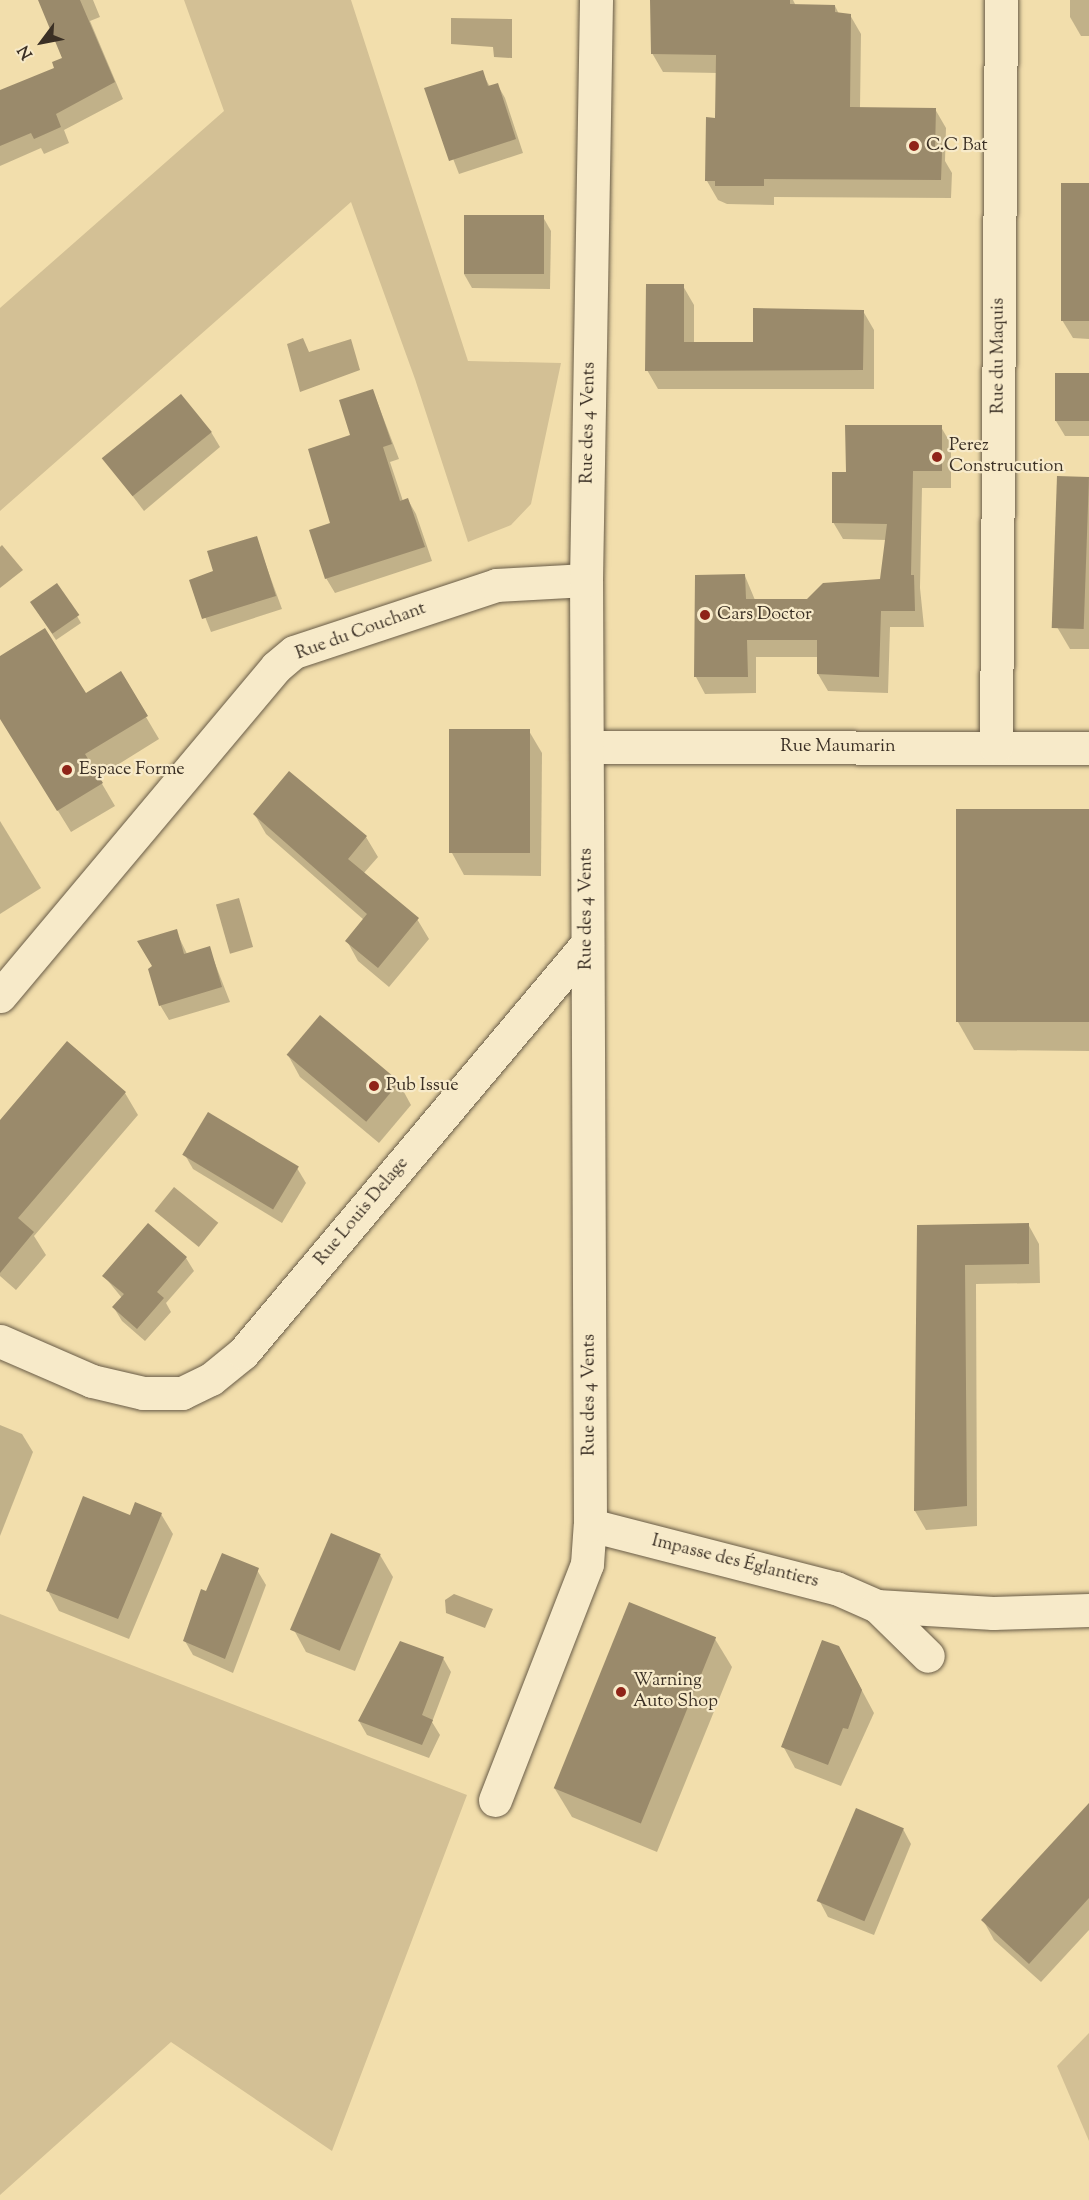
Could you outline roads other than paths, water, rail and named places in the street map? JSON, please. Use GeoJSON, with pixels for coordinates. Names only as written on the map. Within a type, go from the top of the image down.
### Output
{"type":"FeatureCollection","features":[{"type":"Feature","properties":{"kind":"street","name":"Rue des 4 Vents"},"geometry":{"type":"LineString","coordinates":[[495,1800],[587,1564],[590,1524],[586,580],[596,0]]}},
{"type":"Feature","properties":{"kind":"street","name":"Rue du Maquis"},"geometry":{"type":"LineString","coordinates":[[996,747],[1001,0]]}},
{"type":"Feature","properties":{"kind":"street","name":"Rue du Couchant"},"geometry":{"type":"LineString","coordinates":[[0,996],[276,668],[294,652],[496,585],[586,580]]}},
{"type":"Feature","properties":{"kind":"street","name":"Rue Maumarin"},"geometry":{"type":"LineString","coordinates":[[588,747],[1089,748]]}},
{"type":"Feature","properties":{"kind":"street","name":"Rue Louis Delage"},"geometry":{"type":"LineString","coordinates":[[0,1341],[92,1381],[143,1393],[182,1393],[211,1378],[243,1353],[587,944]]}},
{"type":"Feature","properties":{"kind":"street","name":"Impasse des Églantiers"},"geometry":{"type":"LineString","coordinates":[[590,1524],[836,1588],[877,1606],[993,1613],[1089,1610]]}},
{"type":"Feature","properties":{"kind":"street","name":"Impasse des Églantiers"},"geometry":{"type":"LineString","coordinates":[[877,1606],[928,1656]]}},
{"type":"Feature","properties":{"kind":"place","name":"C.C Bat"},"geometry":{"type":"Point","coordinates":[914,146]}},
{"type":"Feature","properties":{"kind":"place","name":"Perez Construcution"},"geometry":{"type":"Point","coordinates":[937,457]}},
{"type":"Feature","properties":{"kind":"place","name":"Cars Doctor"},"geometry":{"type":"Point","coordinates":[705,615]}},
{"type":"Feature","properties":{"kind":"place","name":"Espace Forme"},"geometry":{"type":"Point","coordinates":[67,770]}},
{"type":"Feature","properties":{"kind":"place","name":"Pub Issue"},"geometry":{"type":"Point","coordinates":[374,1086]}},
{"type":"Feature","properties":{"kind":"place","name":"Warning Auto Shop"},"geometry":{"type":"Point","coordinates":[621,1692]}}]}
